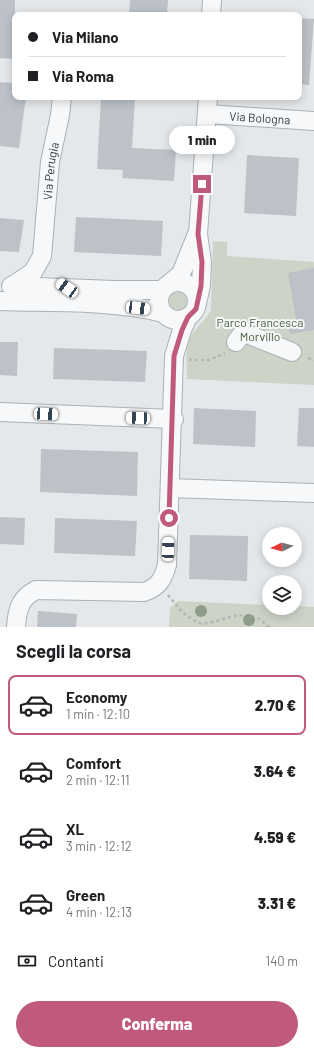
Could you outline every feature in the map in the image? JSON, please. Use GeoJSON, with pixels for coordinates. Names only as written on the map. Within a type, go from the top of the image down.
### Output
{"type":"FeatureCollection","features":[{"type":"Feature","properties":{"kind":"street"},"geometry":{"type":"LineString","coordinates":[[211,12],[212,0]]}},
{"type":"Feature","properties":{"kind":"street","name":"Via Perugia"},"geometry":{"type":"LineString","coordinates":[[62,100],[50,162],[44,245],[45,256],[51,274],[56,280],[67,288]]}},
{"type":"Feature","properties":{"kind":"street"},"geometry":{"type":"LineString","coordinates":[[0,301],[114,305],[150,310],[178,320],[192,310],[201,286],[202,262],[198,234],[207,105]]}},
{"type":"Feature","properties":{"kind":"street","name":"Via Bologna"},"geometry":{"type":"LineString","coordinates":[[207,105],[314,122]]}},
{"type":"Feature","properties":{"kind":"street"},"geometry":{"type":"LineString","coordinates":[[180,358],[159,300],[166,286],[181,274],[198,234]]}},
{"type":"Feature","properties":{"kind":"street","name":"Via Perugia"},"geometry":{"type":"LineString","coordinates":[[6,286],[33,272],[40,260],[44,245]]}},
{"type":"Feature","properties":{"kind":"street"},"geometry":{"type":"LineString","coordinates":[[6,286],[114,290],[166,286],[181,282],[191,287],[197,297],[182,330],[174,419],[167,564],[159,584],[160,591],[36,590],[26,595],[20,604],[16,627]]}},
{"type":"Feature","properties":{"kind":"street"},"geometry":{"type":"LineString","coordinates":[[236,342],[241,335],[247,334],[292,352]]}},
{"type":"Feature","properties":{"kind":"street"},"geometry":{"type":"LineString","coordinates":[[0,412],[174,419]]}},
{"type":"Feature","properties":{"kind":"street"},"geometry":{"type":"LineString","coordinates":[[170,488],[314,493]]}},
{"type":"Feature","properties":{"kind":"path"},"geometry":{"type":"LineString","coordinates":[[180,358],[209,360],[222,356],[236,342]]}},
{"type":"Feature","properties":{"kind":"path"},"geometry":{"type":"LineString","coordinates":[[160,591],[182,613],[198,623],[236,616],[248,616],[258,618],[270,627]]}},
{"type":"Feature","properties":{"kind":"green space","name":"Parco Francesca Morvillo"},"geometry":{"type":"Polygon","coordinates":[[[213,241],[227,242],[227,256],[314,262],[314,385],[187,379],[188,343],[193,333],[211,310],[213,241]]]}},
{"type":"Feature","properties":{"kind":"green space"},"geometry":{"type":"Polygon","coordinates":[[[174,292],[182,292],[187,297],[185,308],[182,310],[174,310],[169,305],[169,297],[174,292]]]}},
{"type":"Feature","properties":{"kind":"green space"},"geometry":{"type":"Polygon","coordinates":[[[178,601],[262,605],[262,615],[302,615],[302,606],[314,607],[314,627],[169,627],[170,608],[178,601]]]}},
{"type":"Feature","properties":{"kind":"building"},"geometry":{"type":"Polygon","coordinates":[[[0,0],[15,0],[15,12],[12,12],[12,59],[0,58],[0,0]]]}},
{"type":"Feature","properties":{"kind":"building"},"geometry":{"type":"Polygon","coordinates":[[[130,0],[168,0],[167,12],[129,12],[130,0]]]}},
{"type":"Feature","properties":{"kind":"building"},"geometry":{"type":"Polygon","coordinates":[[[302,18],[314,19],[309,85],[302,84],[302,18]]]}},
{"type":"Feature","properties":{"kind":"building"},"geometry":{"type":"Polygon","coordinates":[[[0,82],[12,83],[12,100],[26,100],[19,148],[0,146],[0,82]]]}},
{"type":"Feature","properties":{"kind":"building"},"geometry":{"type":"Polygon","coordinates":[[[101,100],[135,100],[132,148],[176,150],[174,181],[122,178],[123,170],[97,169],[101,100]]]}},
{"type":"Feature","properties":{"kind":"building"},"geometry":{"type":"Polygon","coordinates":[[[247,155],[299,158],[296,216],[244,213],[247,155]]]}},
{"type":"Feature","properties":{"kind":"building"},"geometry":{"type":"Polygon","coordinates":[[[76,217],[163,221],[161,256],[74,252],[76,217]]]}},
{"type":"Feature","properties":{"kind":"building"},"geometry":{"type":"Polygon","coordinates":[[[0,218],[24,220],[19,252],[0,251],[0,218]]]}},
{"type":"Feature","properties":{"kind":"building"},"geometry":{"type":"Polygon","coordinates":[[[314,268],[314,330],[290,334],[287,321],[296,319],[288,273],[314,268]]]}},
{"type":"Feature","properties":{"kind":"building"},"geometry":{"type":"Polygon","coordinates":[[[0,342],[18,342],[17,376],[0,375],[0,342]]]}},
{"type":"Feature","properties":{"kind":"building"},"geometry":{"type":"Polygon","coordinates":[[[54,348],[147,351],[145,382],[53,379],[54,348]]]}},
{"type":"Feature","properties":{"kind":"building"},"geometry":{"type":"Polygon","coordinates":[[[194,408],[256,411],[255,447],[193,444],[194,408]]]}},
{"type":"Feature","properties":{"kind":"building"},"geometry":{"type":"Polygon","coordinates":[[[299,408],[314,408],[314,447],[297,446],[299,408]]]}},
{"type":"Feature","properties":{"kind":"building"},"geometry":{"type":"Polygon","coordinates":[[[41,449],[138,452],[137,496],[40,492],[41,449]]]}},
{"type":"Feature","properties":{"kind":"building"},"geometry":{"type":"Polygon","coordinates":[[[0,517],[25,518],[24,545],[0,544],[0,517]]]}},
{"type":"Feature","properties":{"kind":"building"},"geometry":{"type":"Polygon","coordinates":[[[55,518],[137,521],[135,556],[54,553],[55,518]]]}},
{"type":"Feature","properties":{"kind":"building"},"geometry":{"type":"Polygon","coordinates":[[[190,535],[248,536],[247,581],[189,579],[190,535]]]}},
{"type":"Feature","properties":{"kind":"building"},"geometry":{"type":"Polygon","coordinates":[[[38,611],[77,614],[76,627],[37,627],[38,611]]]}},
{"type":"Feature","properties":{"kind":"route"},"geometry":{"type":"LineString","coordinates":[[169,518],[174,419],[174,356],[182,330],[188,317],[196,309],[201,286],[202,262],[198,234],[202,184]]}}]}
